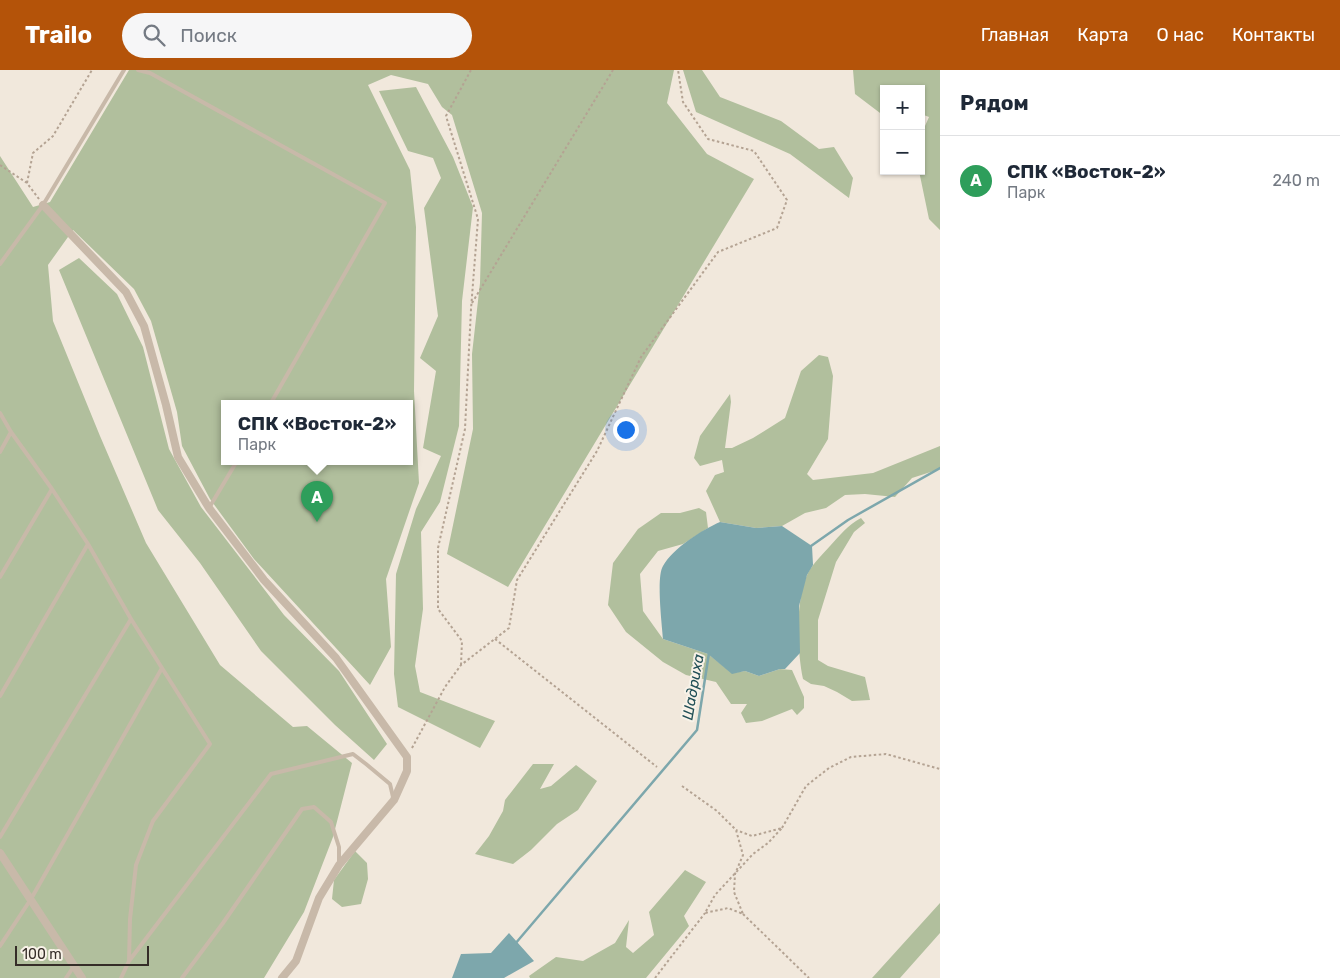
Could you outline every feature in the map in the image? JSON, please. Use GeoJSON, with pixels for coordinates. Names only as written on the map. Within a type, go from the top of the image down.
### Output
{"type":"FeatureCollection","features":[{"type":"Feature","properties":{"kind":"street"},"geometry":{"type":"LineString","coordinates":[[43,205],[126,292],[144,326],[178,457],[209,508],[264,580],[336,658],[407,757],[407,771],[394,800],[340,865],[319,898],[296,961],[282,978]]}},
{"type":"Feature","properties":{"kind":"street"},"geometry":{"type":"LineString","coordinates":[[0,853],[82,978]]}},
{"type":"Feature","properties":{"kind":"lane"},"geometry":{"type":"LineString","coordinates":[[0,264],[43,205],[124,70]]}},
{"type":"Feature","properties":{"kind":"lane"},"geometry":{"type":"LineString","coordinates":[[138,70],[150,73],[385,203],[273,400]]}},
{"type":"Feature","properties":{"kind":"lane"},"geometry":{"type":"LineString","coordinates":[[0,412],[11,432],[88,544],[210,744],[153,821],[136,866],[130,919],[129,961]]}},
{"type":"Feature","properties":{"kind":"lane"},"geometry":{"type":"LineString","coordinates":[[0,452],[11,432]]}},
{"type":"Feature","properties":{"kind":"lane"},"geometry":{"type":"LineString","coordinates":[[209,508],[235,465]]}},
{"type":"Feature","properties":{"kind":"lane"},"geometry":{"type":"LineString","coordinates":[[0,577],[52,489]]}},
{"type":"Feature","properties":{"kind":"lane"},"geometry":{"type":"LineString","coordinates":[[0,696],[88,544]]}},
{"type":"Feature","properties":{"kind":"lane"},"geometry":{"type":"LineString","coordinates":[[0,836],[132,618]]}},
{"type":"Feature","properties":{"kind":"lane"},"geometry":{"type":"LineString","coordinates":[[0,946],[31,898],[162,668]]}},
{"type":"Feature","properties":{"kind":"lane"},"geometry":{"type":"LineString","coordinates":[[121,978],[129,961],[271,774],[352,754],[390,784],[394,800]]}},
{"type":"Feature","properties":{"kind":"lane"},"geometry":{"type":"LineString","coordinates":[[182,978],[224,923],[302,809],[314,806],[331,822],[339,847],[340,865]]}},
{"type":"Feature","properties":{"kind":"lane"},"geometry":{"type":"LineString","coordinates":[[66,978],[74,966]]}},
{"type":"Feature","properties":{"kind":"path"},"geometry":{"type":"LineString","coordinates":[[27,183],[33,153],[53,136],[92,70]]}},
{"type":"Feature","properties":{"kind":"path"},"geometry":{"type":"LineString","coordinates":[[461,665],[462,641],[438,609],[438,548],[466,429],[471,305],[478,219],[446,116],[470,70]]}},
{"type":"Feature","properties":{"kind":"path"},"geometry":{"type":"LineString","coordinates":[[471,305],[613,70]]}},
{"type":"Feature","properties":{"kind":"path"},"geometry":{"type":"LineString","coordinates":[[407,757],[445,687],[461,665],[509,628],[517,580],[597,451],[641,357],[718,252],[777,228],[787,200],[754,150],[708,138],[682,102],[678,70]]}},
{"type":"Feature","properties":{"kind":"path"},"geometry":{"type":"LineString","coordinates":[[0,164],[27,183],[43,205]]}},
{"type":"Feature","properties":{"kind":"path"},"geometry":{"type":"LineString","coordinates":[[495,639],[657,767]]}},
{"type":"Feature","properties":{"kind":"path"},"geometry":{"type":"LineString","coordinates":[[655,978],[705,913],[715,895],[753,854],[768,843],[782,828],[806,786],[829,768],[851,757],[886,754],[940,769]]}},
{"type":"Feature","properties":{"kind":"path"},"geometry":{"type":"LineString","coordinates":[[682,786],[717,811],[736,830],[752,836],[782,828]]}},
{"type":"Feature","properties":{"kind":"path"},"geometry":{"type":"LineString","coordinates":[[736,830],[743,855],[736,874],[734,892],[743,914]]}},
{"type":"Feature","properties":{"kind":"path"},"geometry":{"type":"LineString","coordinates":[[705,913],[728,908],[743,914],[809,978]]}},
{"type":"Feature","properties":{"kind":"green space"},"geometry":{"type":"Polygon","coordinates":[[[129,70],[674,70],[667,103],[707,154],[754,179],[508,587],[447,554],[473,429],[472,354],[480,283],[482,213],[452,115],[442,107],[428,84],[391,75],[368,85],[410,170],[416,227],[414,391],[419,483],[386,579],[391,647],[370,685],[254,559],[210,499],[182,446],[177,412],[151,321],[134,289],[73,230],[48,265],[53,321],[146,543],[220,665],[293,727],[307,726],[352,763],[333,837],[304,912],[264,978],[0,978],[0,156],[33,207],[50,202],[129,70]]]}},
{"type":"Feature","properties":{"kind":"green space"},"geometry":{"type":"Polygon","coordinates":[[[683,70],[702,70],[720,97],[781,121],[819,149],[834,147],[853,178],[849,198],[790,154],[696,112],[683,70]]]}},
{"type":"Feature","properties":{"kind":"green space"},"geometry":{"type":"Polygon","coordinates":[[[853,70],[940,70],[940,230],[929,219],[920,175],[925,175],[925,126],[929,117],[925,116],[925,85],[880,85],[880,113],[855,94],[853,70]]]}},
{"type":"Feature","properties":{"kind":"green space"},"geometry":{"type":"Polygon","coordinates":[[[416,87],[453,157],[473,207],[462,301],[459,426],[440,502],[421,532],[423,609],[415,666],[420,692],[495,721],[480,748],[398,707],[394,674],[396,574],[416,509],[441,456],[423,448],[436,371],[420,358],[438,316],[424,208],[441,178],[433,158],[408,151],[379,91],[416,87]]]}},
{"type":"Feature","properties":{"kind":"green space"},"geometry":{"type":"Polygon","coordinates":[[[79,258],[117,294],[143,347],[169,449],[201,507],[284,615],[339,671],[387,744],[374,760],[335,725],[261,651],[200,563],[158,510],[59,270],[79,258]]]}},
{"type":"Feature","properties":{"kind":"green space"},"geometry":{"type":"Polygon","coordinates":[[[819,355],[828,357],[833,376],[828,439],[807,474],[813,480],[873,473],[940,446],[940,469],[912,478],[895,497],[865,494],[845,495],[826,508],[805,513],[782,526],[756,528],[720,522],[706,491],[715,475],[724,472],[722,460],[700,466],[694,458],[700,436],[730,394],[731,402],[725,448],[732,448],[753,438],[785,418],[801,371],[819,355]]]}},
{"type":"Feature","properties":{"kind":"green space"},"geometry":{"type":"Polygon","coordinates":[[[699,508],[706,512],[708,528],[683,544],[658,551],[640,574],[643,611],[663,639],[708,654],[732,673],[745,671],[759,676],[780,669],[792,670],[804,697],[804,708],[797,715],[792,709],[762,721],[746,723],[741,713],[747,704],[731,704],[716,682],[686,675],[663,662],[626,632],[608,605],[613,563],[638,529],[661,513],[680,513],[699,508]]]}},
{"type":"Feature","properties":{"kind":"green space"},"geometry":{"type":"Polygon","coordinates":[[[861,518],[865,523],[854,532],[836,562],[818,620],[818,660],[828,666],[865,677],[870,700],[852,701],[824,686],[811,684],[803,679],[799,654],[798,625],[801,597],[808,573],[841,534],[861,518]]]}},
{"type":"Feature","properties":{"kind":"green space"},"geometry":{"type":"Polygon","coordinates":[[[533,764],[554,764],[540,789],[551,786],[576,765],[597,781],[578,810],[557,824],[531,850],[513,864],[475,854],[489,836],[503,811],[505,800],[533,764]]]}},
{"type":"Feature","properties":{"kind":"green space"},"geometry":{"type":"Polygon","coordinates":[[[355,851],[367,863],[368,879],[361,904],[342,907],[332,899],[334,880],[355,851]]]}},
{"type":"Feature","properties":{"kind":"green space"},"geometry":{"type":"Polygon","coordinates":[[[685,870],[706,882],[684,916],[689,926],[646,978],[530,978],[529,976],[556,957],[583,961],[615,943],[629,920],[626,947],[633,953],[654,935],[649,912],[685,870]]]}},
{"type":"Feature","properties":{"kind":"green space"},"geometry":{"type":"Polygon","coordinates":[[[940,903],[940,933],[900,978],[872,978],[940,903]]]}},
{"type":"Feature","properties":{"kind":"water"},"geometry":{"type":"Polygon","coordinates":[[[720,522],[756,528],[782,526],[812,546],[813,565],[807,575],[799,606],[800,653],[785,669],[759,676],[745,671],[732,674],[708,654],[663,639],[660,580],[663,566],[681,546],[720,522]]]}},
{"type":"Feature","properties":{"kind":"water"},"geometry":{"type":"Polygon","coordinates":[[[509,933],[534,961],[504,978],[452,978],[461,954],[491,953],[509,933]]]}},
{"type":"Feature","properties":{"kind":"waterway","name":"Шадриха"},"geometry":{"type":"LineString","coordinates":[[811,546],[848,520],[940,468]]}},
{"type":"Feature","properties":{"kind":"waterway","name":"Шадриха"},"geometry":{"type":"LineString","coordinates":[[515,944],[697,730],[709,653]]}},
{"type":"Feature","properties":{"kind":"place","name":"СПК «Восток-2»"},"geometry":{"type":"Point","coordinates":[317,522]}}]}
